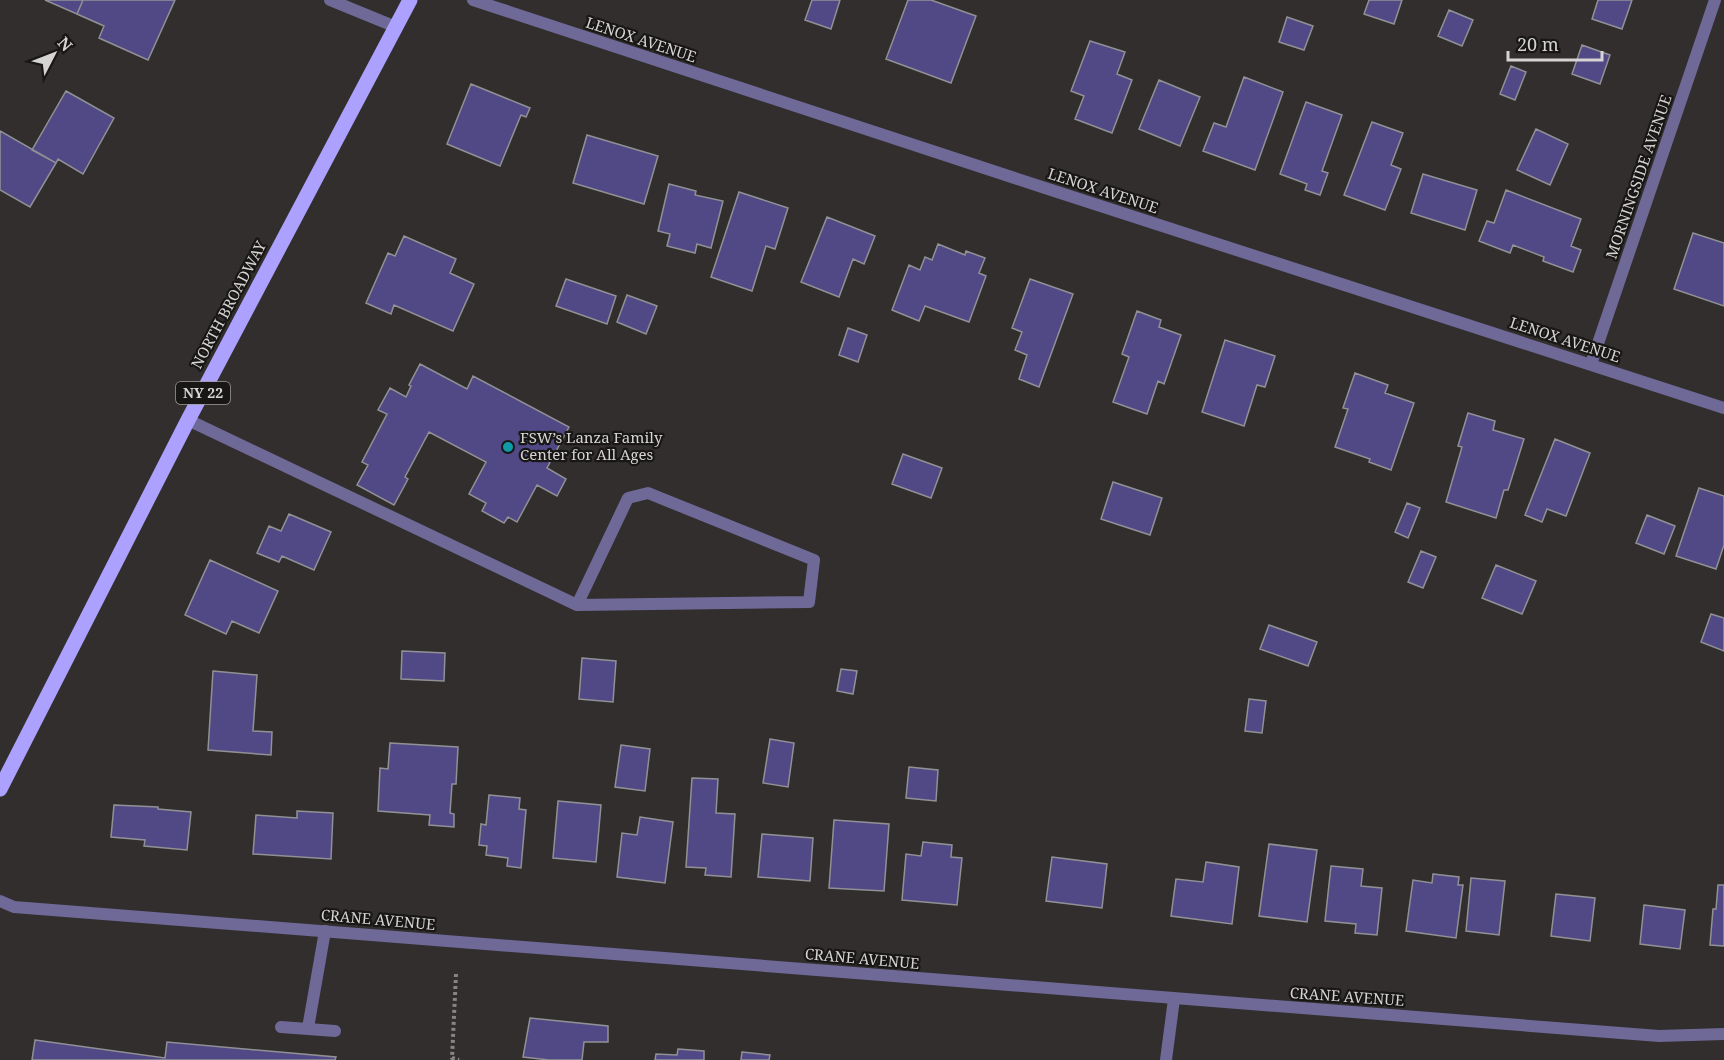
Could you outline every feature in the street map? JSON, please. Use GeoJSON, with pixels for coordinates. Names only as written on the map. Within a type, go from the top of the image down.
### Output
{"type":"FeatureCollection","features":[{"type":"Feature","properties":{"kind":"main road","name":"NORTH BROADWAY"},"geometry":{"type":"LineString","coordinates":[[0,789],[189,420],[410,0]]}},
{"type":"Feature","properties":{"kind":"street"},"geometry":{"type":"LineString","coordinates":[[330,0],[396,27]]}},
{"type":"Feature","properties":{"kind":"street","name":"LENOX AVENUE"},"geometry":{"type":"LineString","coordinates":[[473,0],[1042,188],[1724,408]]}},
{"type":"Feature","properties":{"kind":"street","name":"MORNINGSIDE AVENUE"},"geometry":{"type":"LineString","coordinates":[[1591,364],[1715,0]]}},
{"type":"Feature","properties":{"kind":"street"},"geometry":{"type":"LineString","coordinates":[[189,420],[577,605],[809,602],[813,560],[648,493],[628,498],[577,605]]}},
{"type":"Feature","properties":{"kind":"street","name":"CRANE AVENUE"},"geometry":{"type":"LineString","coordinates":[[0,901],[14,907],[1174,999],[1659,1036],[1724,1034]]}},
{"type":"Feature","properties":{"kind":"street"},"geometry":{"type":"LineString","coordinates":[[308,1028],[325,931]]}},
{"type":"Feature","properties":{"kind":"street"},"geometry":{"type":"LineString","coordinates":[[1166,1060],[1174,999]]}},
{"type":"Feature","properties":{"kind":"street"},"geometry":{"type":"LineString","coordinates":[[281,1027],[335,1031]]}},
{"type":"Feature","properties":{"kind":"path"},"geometry":{"type":"LineString","coordinates":[[456,974],[452,1058],[459,1060]]}},
{"type":"Feature","properties":{"kind":"building"},"geometry":{"type":"Polygon","coordinates":[[[45,0],[83,0],[77,14],[45,0]]]}},
{"type":"Feature","properties":{"kind":"building"},"geometry":{"type":"Polygon","coordinates":[[[83,0],[175,0],[148,60],[99,38],[104,26],[77,14],[83,0]]]}},
{"type":"Feature","properties":{"kind":"building"},"geometry":{"type":"Polygon","coordinates":[[[812,0],[840,0],[831,29],[805,20],[812,0]]]}},
{"type":"Feature","properties":{"kind":"building"},"geometry":{"type":"Polygon","coordinates":[[[908,0],[931,0],[976,16],[951,83],[886,59],[908,0]]]}},
{"type":"Feature","properties":{"kind":"building"},"geometry":{"type":"Polygon","coordinates":[[[1369,0],[1402,0],[1394,24],[1364,14],[1369,0]]]}},
{"type":"Feature","properties":{"kind":"building"},"geometry":{"type":"Polygon","coordinates":[[[1598,0],[1632,0],[1622,29],[1592,19],[1598,0]]]}},
{"type":"Feature","properties":{"kind":"building"},"geometry":{"type":"Polygon","coordinates":[[[1449,10],[1473,20],[1462,46],[1438,36],[1449,10]]]}},
{"type":"Feature","properties":{"kind":"building"},"geometry":{"type":"Polygon","coordinates":[[[1287,17],[1313,26],[1304,50],[1279,42],[1287,17]]]}},
{"type":"Feature","properties":{"kind":"building"},"geometry":{"type":"Polygon","coordinates":[[[1090,41],[1125,52],[1117,74],[1132,80],[1112,133],[1075,119],[1084,96],[1071,91],[1090,41]]]}},
{"type":"Feature","properties":{"kind":"building"},"geometry":{"type":"Polygon","coordinates":[[[1582,45],[1610,55],[1600,84],[1572,74],[1582,45]]]}},
{"type":"Feature","properties":{"kind":"building"},"geometry":{"type":"Polygon","coordinates":[[[1511,66],[1526,72],[1515,100],[1500,94],[1511,66]]]}},
{"type":"Feature","properties":{"kind":"building"},"geometry":{"type":"Polygon","coordinates":[[[1244,77],[1283,92],[1255,170],[1203,151],[1214,123],[1226,127],[1244,77]]]}},
{"type":"Feature","properties":{"kind":"building"},"geometry":{"type":"Polygon","coordinates":[[[1159,80],[1200,97],[1180,146],[1139,129],[1159,80]]]}},
{"type":"Feature","properties":{"kind":"building"},"geometry":{"type":"Polygon","coordinates":[[[471,84],[530,108],[526,117],[521,115],[500,166],[447,144],[471,84]]]}},
{"type":"Feature","properties":{"kind":"building"},"geometry":{"type":"Polygon","coordinates":[[[66,91],[114,118],[83,174],[58,159],[56,163],[32,150],[66,91]]]}},
{"type":"Feature","properties":{"kind":"building"},"geometry":{"type":"Polygon","coordinates":[[[1306,102],[1342,115],[1322,171],[1328,173],[1320,195],[1305,190],[1307,184],[1280,174],[1306,102]]]}},
{"type":"Feature","properties":{"kind":"building"},"geometry":{"type":"Polygon","coordinates":[[[1372,122],[1403,133],[1391,165],[1401,169],[1385,210],[1344,195],[1372,122]]]}},
{"type":"Feature","properties":{"kind":"building"},"geometry":{"type":"Polygon","coordinates":[[[1536,129],[1568,144],[1550,185],[1517,170],[1536,129]]]}},
{"type":"Feature","properties":{"kind":"building"},"geometry":{"type":"Polygon","coordinates":[[[0,131],[56,163],[30,207],[0,190],[0,131]]]}},
{"type":"Feature","properties":{"kind":"building"},"geometry":{"type":"Polygon","coordinates":[[[587,135],[658,156],[644,204],[573,183],[587,135]]]}},
{"type":"Feature","properties":{"kind":"building"},"geometry":{"type":"Polygon","coordinates":[[[1423,174],[1477,190],[1465,230],[1411,213],[1423,174]]]}},
{"type":"Feature","properties":{"kind":"building"},"geometry":{"type":"Polygon","coordinates":[[[669,184],[696,191],[695,195],[723,201],[711,248],[697,244],[695,253],[667,246],[670,234],[658,231],[669,184]]]}},
{"type":"Feature","properties":{"kind":"building"},"geometry":{"type":"Polygon","coordinates":[[[1506,190],[1581,219],[1571,246],[1581,250],[1573,272],[1543,261],[1544,257],[1513,245],[1510,253],[1479,241],[1487,221],[1494,223],[1506,190]]]}},
{"type":"Feature","properties":{"kind":"building"},"geometry":{"type":"Polygon","coordinates":[[[739,192],[788,208],[775,249],[766,246],[752,291],[711,277],[739,192]]]}},
{"type":"Feature","properties":{"kind":"building"},"geometry":{"type":"Polygon","coordinates":[[[827,217],[875,236],[864,264],[853,259],[839,297],[801,282],[827,217]]]}},
{"type":"Feature","properties":{"kind":"building"},"geometry":{"type":"Polygon","coordinates":[[[1693,233],[1724,243],[1724,306],[1674,289],[1693,233]]]}},
{"type":"Feature","properties":{"kind":"building"},"geometry":{"type":"Polygon","coordinates":[[[404,236],[456,259],[450,273],[474,284],[453,331],[394,305],[391,314],[366,303],[388,253],[395,256],[404,236]]]}},
{"type":"Feature","properties":{"kind":"building"},"geometry":{"type":"Polygon","coordinates":[[[938,244],[965,255],[966,251],[985,258],[979,273],[986,276],[969,322],[925,306],[919,321],[892,310],[909,265],[920,270],[925,257],[932,260],[938,244]]]}},
{"type":"Feature","properties":{"kind":"building"},"geometry":{"type":"Polygon","coordinates":[[[566,279],[616,296],[607,324],[556,306],[566,279]]]}},
{"type":"Feature","properties":{"kind":"building"},"geometry":{"type":"Polygon","coordinates":[[[1030,279],[1073,294],[1039,387],[1019,379],[1027,355],[1015,350],[1022,332],[1012,328],[1030,279]]]}},
{"type":"Feature","properties":{"kind":"building"},"geometry":{"type":"Polygon","coordinates":[[[627,295],[657,306],[646,334],[617,322],[627,295]]]}},
{"type":"Feature","properties":{"kind":"building"},"geometry":{"type":"Polygon","coordinates":[[[1137,311],[1161,320],[1159,327],[1181,335],[1164,384],[1158,381],[1147,414],[1113,402],[1129,357],[1122,354],[1137,311]]]}},
{"type":"Feature","properties":{"kind":"building"},"geometry":{"type":"Polygon","coordinates":[[[848,328],[867,335],[858,362],[839,355],[848,328]]]}},
{"type":"Feature","properties":{"kind":"building"},"geometry":{"type":"Polygon","coordinates":[[[1225,340],[1275,356],[1265,387],[1257,385],[1244,426],[1202,412],[1225,340]]]}},
{"type":"Feature","properties":{"kind":"building","name":"FSW’s Lanza Family Center for All Ages"},"geometry":{"type":"Polygon","coordinates":[[[420,364],[467,389],[473,376],[569,427],[547,468],[566,479],[557,496],[537,485],[517,522],[508,517],[504,523],[482,511],[486,503],[469,494],[486,462],[429,432],[405,477],[408,479],[394,505],[357,485],[368,465],[362,462],[387,414],[378,410],[390,388],[406,397],[411,386],[409,385],[420,364]]]}},
{"type":"Feature","properties":{"kind":"building"},"geometry":{"type":"Polygon","coordinates":[[[1355,373],[1388,385],[1385,393],[1414,403],[1391,470],[1369,462],[1370,459],[1335,447],[1348,409],[1343,408],[1355,373]]]}},
{"type":"Feature","properties":{"kind":"building"},"geometry":{"type":"Polygon","coordinates":[[[1468,413],[1495,421],[1493,430],[1524,439],[1508,490],[1504,490],[1496,518],[1446,502],[1462,447],[1458,446],[1468,413]]]}},
{"type":"Feature","properties":{"kind":"building"},"geometry":{"type":"Polygon","coordinates":[[[1555,439],[1590,453],[1566,516],[1547,509],[1542,522],[1525,515],[1555,439]]]}},
{"type":"Feature","properties":{"kind":"building"},"geometry":{"type":"Polygon","coordinates":[[[903,454],[942,468],[931,498],[892,484],[903,454]]]}},
{"type":"Feature","properties":{"kind":"building"},"geometry":{"type":"Polygon","coordinates":[[[1113,482],[1162,498],[1150,535],[1101,519],[1113,482]]]}},
{"type":"Feature","properties":{"kind":"building"},"geometry":{"type":"Polygon","coordinates":[[[1699,488],[1724,496],[1724,545],[1716,569],[1676,556],[1699,488]]]}},
{"type":"Feature","properties":{"kind":"building"},"geometry":{"type":"Polygon","coordinates":[[[1407,503],[1420,508],[1408,538],[1395,532],[1407,503]]]}},
{"type":"Feature","properties":{"kind":"building"},"geometry":{"type":"Polygon","coordinates":[[[289,514],[331,532],[314,570],[282,556],[279,562],[257,553],[269,526],[281,531],[289,514]]]}},
{"type":"Feature","properties":{"kind":"building"},"geometry":{"type":"Polygon","coordinates":[[[1647,515],[1675,526],[1664,554],[1636,543],[1647,515]]]}},
{"type":"Feature","properties":{"kind":"building"},"geometry":{"type":"Polygon","coordinates":[[[1421,551],[1436,557],[1423,588],[1408,582],[1421,551]]]}},
{"type":"Feature","properties":{"kind":"building"},"geometry":{"type":"Polygon","coordinates":[[[210,560],[278,591],[259,633],[232,621],[226,634],[185,615],[210,560]]]}},
{"type":"Feature","properties":{"kind":"building"},"geometry":{"type":"Polygon","coordinates":[[[1496,565],[1536,581],[1522,614],[1482,598],[1496,565]]]}},
{"type":"Feature","properties":{"kind":"building"},"geometry":{"type":"Polygon","coordinates":[[[1711,614],[1724,618],[1724,651],[1701,642],[1711,614]]]}},
{"type":"Feature","properties":{"kind":"building"},"geometry":{"type":"Polygon","coordinates":[[[1269,625],[1317,642],[1308,666],[1260,649],[1269,625]]]}},
{"type":"Feature","properties":{"kind":"building"},"geometry":{"type":"Polygon","coordinates":[[[402,651],[445,653],[444,681],[401,679],[402,651]]]}},
{"type":"Feature","properties":{"kind":"building"},"geometry":{"type":"Polygon","coordinates":[[[582,658],[616,661],[613,702],[579,699],[582,658]]]}},
{"type":"Feature","properties":{"kind":"building"},"geometry":{"type":"Polygon","coordinates":[[[841,669],[857,671],[853,694],[837,691],[841,669]]]}},
{"type":"Feature","properties":{"kind":"building"},"geometry":{"type":"Polygon","coordinates":[[[213,671],[257,675],[253,731],[272,732],[271,755],[208,750],[213,671]]]}},
{"type":"Feature","properties":{"kind":"building"},"geometry":{"type":"Polygon","coordinates":[[[1249,699],[1266,701],[1262,733],[1245,731],[1249,699]]]}},
{"type":"Feature","properties":{"kind":"building"},"geometry":{"type":"Polygon","coordinates":[[[770,739],[794,743],[788,787],[763,783],[770,739]]]}},
{"type":"Feature","properties":{"kind":"building"},"geometry":{"type":"Polygon","coordinates":[[[390,743],[458,747],[456,784],[452,784],[450,813],[454,814],[454,827],[429,825],[430,815],[378,811],[380,768],[388,769],[390,743]]]}},
{"type":"Feature","properties":{"kind":"building"},"geometry":{"type":"Polygon","coordinates":[[[621,745],[650,749],[645,791],[615,787],[621,745]]]}},
{"type":"Feature","properties":{"kind":"building"},"geometry":{"type":"Polygon","coordinates":[[[909,767],[938,770],[936,801],[906,798],[909,767]]]}},
{"type":"Feature","properties":{"kind":"building"},"geometry":{"type":"Polygon","coordinates":[[[692,778],[718,779],[716,813],[735,814],[731,877],[705,875],[706,868],[686,867],[692,778]]]}},
{"type":"Feature","properties":{"kind":"building"},"geometry":{"type":"Polygon","coordinates":[[[489,795],[520,798],[519,809],[526,810],[521,868],[507,866],[508,858],[486,855],[487,846],[479,845],[481,824],[486,825],[489,795]]]}},
{"type":"Feature","properties":{"kind":"building"},"geometry":{"type":"Polygon","coordinates":[[[558,801],[601,805],[596,862],[553,858],[558,801]]]}},
{"type":"Feature","properties":{"kind":"building"},"geometry":{"type":"Polygon","coordinates":[[[114,805],[158,807],[158,809],[191,812],[187,850],[144,846],[145,840],[111,837],[114,805]]]}},
{"type":"Feature","properties":{"kind":"building"},"geometry":{"type":"Polygon","coordinates":[[[297,811],[333,813],[331,859],[253,854],[256,815],[297,818],[297,811]]]}},
{"type":"Feature","properties":{"kind":"building"},"geometry":{"type":"Polygon","coordinates":[[[640,817],[673,822],[665,883],[617,877],[622,833],[637,835],[640,817]]]}},
{"type":"Feature","properties":{"kind":"building"},"geometry":{"type":"Polygon","coordinates":[[[834,820],[889,824],[884,891],[829,888],[834,820]]]}},
{"type":"Feature","properties":{"kind":"building"},"geometry":{"type":"Polygon","coordinates":[[[762,834],[813,838],[810,881],[758,877],[762,834]]]}},
{"type":"Feature","properties":{"kind":"building"},"geometry":{"type":"Polygon","coordinates":[[[923,842],[952,845],[951,857],[962,858],[957,905],[902,900],[906,854],[921,856],[923,842]]]}},
{"type":"Feature","properties":{"kind":"building"},"geometry":{"type":"Polygon","coordinates":[[[1269,844],[1317,850],[1307,922],[1259,916],[1269,844]]]}},
{"type":"Feature","properties":{"kind":"building"},"geometry":{"type":"Polygon","coordinates":[[[1052,857],[1107,864],[1102,908],[1046,901],[1052,857]]]}},
{"type":"Feature","properties":{"kind":"building"},"geometry":{"type":"Polygon","coordinates":[[[1206,862],[1239,867],[1232,924],[1171,916],[1176,879],[1203,882],[1206,862]]]}},
{"type":"Feature","properties":{"kind":"building"},"geometry":{"type":"Polygon","coordinates":[[[1331,866],[1363,869],[1361,886],[1382,888],[1377,935],[1355,933],[1356,924],[1325,921],[1331,866]]]}},
{"type":"Feature","properties":{"kind":"building"},"geometry":{"type":"Polygon","coordinates":[[[1433,874],[1459,877],[1458,885],[1463,885],[1456,938],[1406,931],[1413,880],[1432,883],[1433,874]]]}},
{"type":"Feature","properties":{"kind":"building"},"geometry":{"type":"Polygon","coordinates":[[[1471,878],[1505,881],[1499,935],[1466,931],[1471,878]]]}},
{"type":"Feature","properties":{"kind":"building"},"geometry":{"type":"Polygon","coordinates":[[[1718,885],[1724,885],[1724,946],[1710,945],[1718,885]]]}},
{"type":"Feature","properties":{"kind":"building"},"geometry":{"type":"Polygon","coordinates":[[[1556,894],[1595,898],[1590,941],[1551,936],[1556,894]]]}},
{"type":"Feature","properties":{"kind":"building"},"geometry":{"type":"Polygon","coordinates":[[[1644,905],[1685,910],[1680,949],[1640,944],[1644,905]]]}},
{"type":"Feature","properties":{"kind":"building"},"geometry":{"type":"Polygon","coordinates":[[[530,1018],[608,1026],[608,1042],[584,1042],[582,1060],[523,1057],[530,1018]]]}},
{"type":"Feature","properties":{"kind":"building"},"geometry":{"type":"Polygon","coordinates":[[[35,1040],[165,1058],[167,1042],[336,1057],[335,1060],[32,1060],[35,1040]]]}},
{"type":"Feature","properties":{"kind":"building"},"geometry":{"type":"Polygon","coordinates":[[[678,1049],[704,1051],[704,1060],[655,1060],[656,1054],[677,1055],[678,1049]]]}},
{"type":"Feature","properties":{"kind":"building"},"geometry":{"type":"Polygon","coordinates":[[[742,1052],[770,1055],[769,1060],[741,1060],[742,1052]]]}},
{"type":"Feature","properties":{"kind":"place","name":"FSW’s Lanza Family Center for All Ages"},"geometry":{"type":"Point","coordinates":[508,447]}}]}
